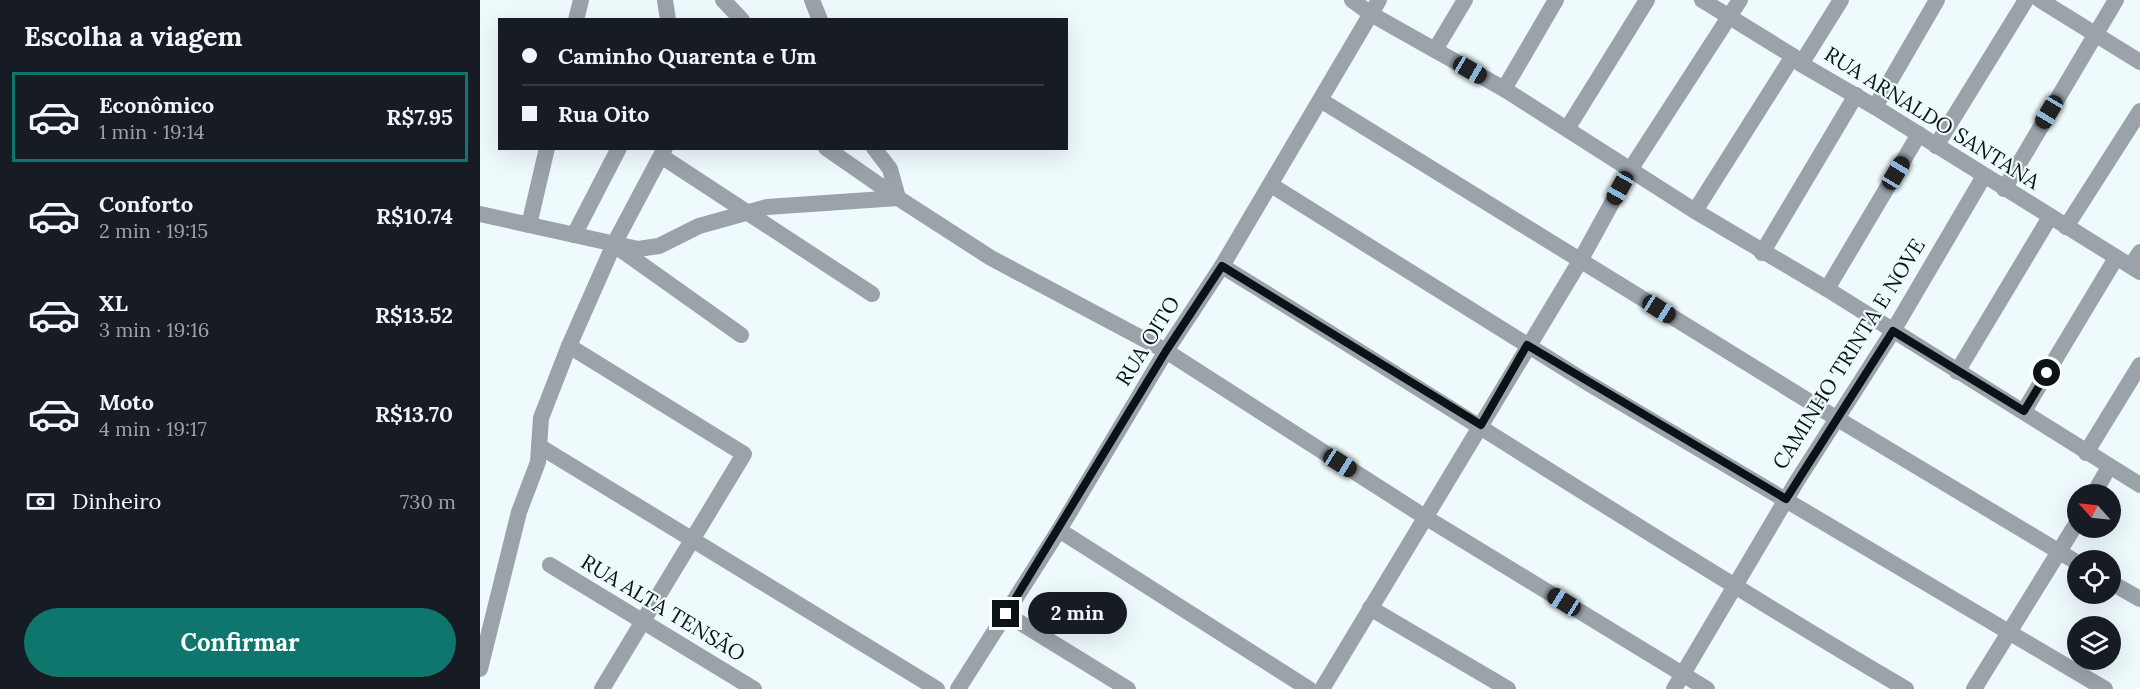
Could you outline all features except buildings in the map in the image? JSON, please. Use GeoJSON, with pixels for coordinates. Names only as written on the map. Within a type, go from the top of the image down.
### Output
{"type":"FeatureCollection","features":[{"type":"Feature","properties":{"kind":"street"},"geometry":{"type":"LineString","coordinates":[[576,18],[580,0]]}},
{"type":"Feature","properties":{"kind":"street"},"geometry":{"type":"LineString","coordinates":[[665,0],[668,18]]}},
{"type":"Feature","properties":{"kind":"street"},"geometry":{"type":"LineString","coordinates":[[723,0],[740,18]]}},
{"type":"Feature","properties":{"kind":"street"},"geometry":{"type":"LineString","coordinates":[[812,0],[819,18]]}},
{"type":"Feature","properties":{"kind":"street"},"geometry":{"type":"LineString","coordinates":[[1352,0],[1375,7],[1435,50],[1504,89],[1762,253],[1827,289],[2140,486]]}},
{"type":"Feature","properties":{"kind":"street"},"geometry":{"type":"LineString","coordinates":[[1435,50],[1465,0]]}},
{"type":"Feature","properties":{"kind":"street"},"geometry":{"type":"LineString","coordinates":[[1504,89],[1556,0]]}},
{"type":"Feature","properties":{"kind":"street"},"geometry":{"type":"LineString","coordinates":[[1567,129],[1647,0]]}},
{"type":"Feature","properties":{"kind":"street","name":"RUA ARNALDO SANTANA"},"geometry":{"type":"LineString","coordinates":[[1702,0],[2116,258],[2137,264]]}},
{"type":"Feature","properties":{"kind":"street"},"geometry":{"type":"LineString","coordinates":[[1322,689],[1527,345],[1580,261],[1630,170],[1740,0]]}},
{"type":"Feature","properties":{"kind":"street"},"geometry":{"type":"LineString","coordinates":[[1695,211],[1797,60],[1841,0]]}},
{"type":"Feature","properties":{"kind":"street"},"geometry":{"type":"LineString","coordinates":[[1875,106],[1937,0]]}},
{"type":"Feature","properties":{"kind":"street"},"geometry":{"type":"LineString","coordinates":[[1936,146],[2026,0]]}},
{"type":"Feature","properties":{"kind":"street"},"geometry":{"type":"LineString","coordinates":[[2040,0],[2140,62]]}},
{"type":"Feature","properties":{"kind":"street"},"geometry":{"type":"LineString","coordinates":[[2004,189],[2116,0]]}},
{"type":"Feature","properties":{"kind":"street","name":"RUA OITO"},"geometry":{"type":"LineString","coordinates":[[958,689],[1059,530],[1166,351],[1222,266],[1322,101],[1375,7]]}},
{"type":"Feature","properties":{"kind":"street"},"geometry":{"type":"LineString","coordinates":[[1762,253],[1856,95]]}},
{"type":"Feature","properties":{"kind":"street"},"geometry":{"type":"LineString","coordinates":[[1322,101],[1836,418],[2067,557]]}},
{"type":"Feature","properties":{"kind":"street"},"geometry":{"type":"LineString","coordinates":[[2066,227],[2140,111]]}},
{"type":"Feature","properties":{"kind":"street"},"geometry":{"type":"LineString","coordinates":[[1827,289],[1919,134]]}},
{"type":"Feature","properties":{"kind":"street"},"geometry":{"type":"LineString","coordinates":[[529,225],[547,150]]}},
{"type":"Feature","properties":{"kind":"street"},"geometry":{"type":"LineString","coordinates":[[574,236],[618,150]]}},
{"type":"Feature","properties":{"kind":"street"},"geometry":{"type":"LineString","coordinates":[[829,150],[991,258],[1166,351],[1425,517],[1707,689]]}},
{"type":"Feature","properties":{"kind":"street"},"geometry":{"type":"LineString","coordinates":[[876,150],[890,169],[898,198]]}},
{"type":"Feature","properties":{"kind":"street"},"geometry":{"type":"LineString","coordinates":[[480,669],[519,512],[538,462],[541,418],[569,346],[614,244],[663,152],[745,214],[872,294]]}},
{"type":"Feature","properties":{"kind":"street","name":"CAMINHO TRINTA E NOVE"},"geometry":{"type":"LineString","coordinates":[[1674,689],[1786,499],[1893,331],[1984,176]]}},
{"type":"Feature","properties":{"kind":"street"},"geometry":{"type":"LineString","coordinates":[[1271,185],[1527,345],[2105,689]]}},
{"type":"Feature","properties":{"kind":"street"},"geometry":{"type":"LineString","coordinates":[[480,214],[638,249],[659,246],[699,226],[766,207],[898,198]]}},
{"type":"Feature","properties":{"kind":"street"},"geometry":{"type":"LineString","coordinates":[[1957,372],[2050,217]]}},
{"type":"Feature","properties":{"kind":"street"},"geometry":{"type":"LineString","coordinates":[[614,244],[741,335]]}},
{"type":"Feature","properties":{"kind":"street"},"geometry":{"type":"LineString","coordinates":[[2024,411],[2116,258]]}},
{"type":"Feature","properties":{"kind":"street"},"geometry":{"type":"LineString","coordinates":[[1222,266],[1481,425],[1734,587],[1906,689]]}},
{"type":"Feature","properties":{"kind":"street"},"geometry":{"type":"LineString","coordinates":[[569,346],[744,454],[602,689]]}},
{"type":"Feature","properties":{"kind":"street"},"geometry":{"type":"LineString","coordinates":[[2086,453],[2140,364]]}},
{"type":"Feature","properties":{"kind":"street"},"geometry":{"type":"LineString","coordinates":[[539,446],[694,538],[937,689]]}},
{"type":"Feature","properties":{"kind":"street"},"geometry":{"type":"LineString","coordinates":[[2099,484],[2109,467]]}},
{"type":"Feature","properties":{"kind":"street"},"geometry":{"type":"LineString","coordinates":[[1059,530],[1309,689]]}},
{"type":"Feature","properties":{"kind":"street"},"geometry":{"type":"LineString","coordinates":[[1974,689],[2068,538]]}},
{"type":"Feature","properties":{"kind":"street","name":"RUA ALTA TENSÃO"},"geometry":{"type":"LineString","coordinates":[[550,565],[753,689]]}},
{"type":"Feature","properties":{"kind":"street"},"geometry":{"type":"LineString","coordinates":[[2121,589],[2140,600]]}},
{"type":"Feature","properties":{"kind":"street"},"geometry":{"type":"LineString","coordinates":[[1370,608],[1508,689]]}},
{"type":"Feature","properties":{"kind":"street"},"geometry":{"type":"LineString","coordinates":[[1006,614],[1128,689]]}},
{"type":"Feature","properties":{"kind":"route"},"geometry":{"type":"LineString","coordinates":[[1006,614],[1166,351],[1222,266],[1481,425],[1527,345],[1786,499],[1893,331],[2024,411],[2047,373]]}}]}
